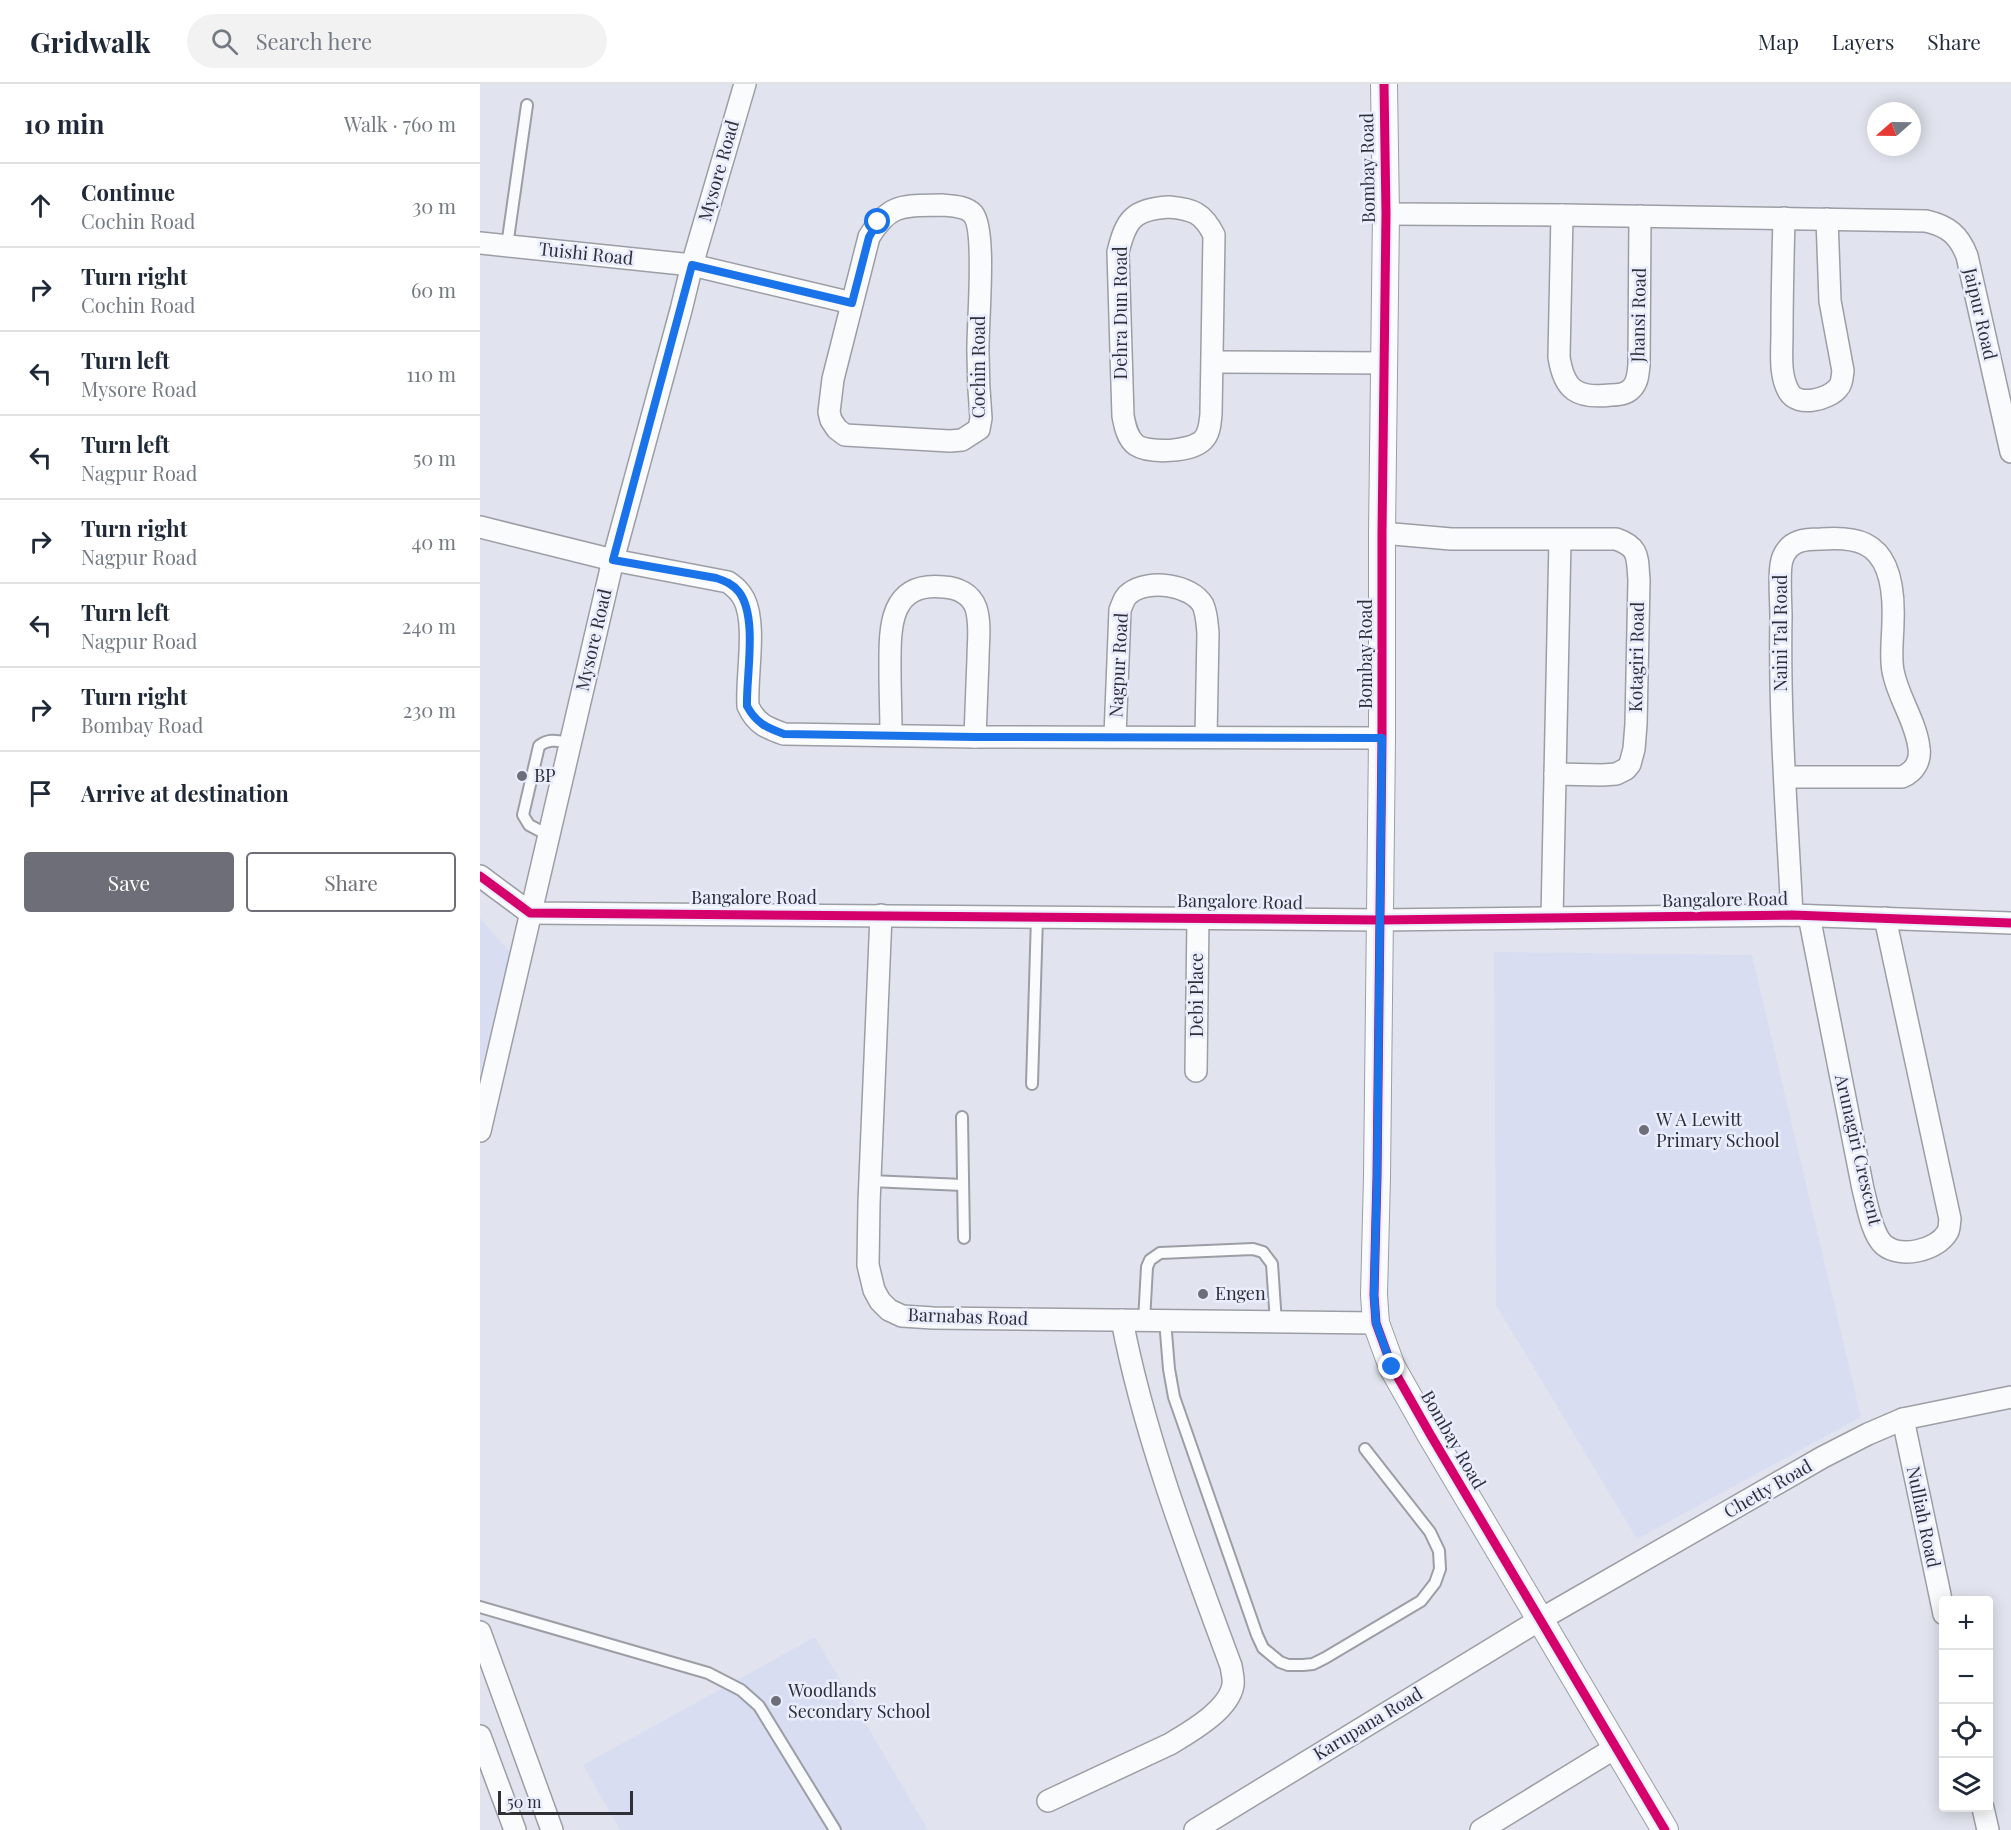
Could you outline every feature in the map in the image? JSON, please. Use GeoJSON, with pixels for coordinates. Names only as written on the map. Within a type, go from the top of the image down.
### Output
{"type":"FeatureCollection","features":[{"type":"Feature","properties":{"kind":"street","name":"Mysore Road"},"geometry":{"type":"LineString","coordinates":[[480,1131],[613,560],[692,265],[744,84]]}},
{"type":"Feature","properties":{"kind":"street","name":"Bombay Road"},"geometry":{"type":"LineString","coordinates":[[1383,84],[1386,214],[1382,738],[1374,1295],[1376,1323],[1392,1367],[1665,1830]]}},
{"type":"Feature","properties":{"kind":"street","name":"Cochin Road"},"geometry":{"type":"LineString","coordinates":[[942,205],[966,210],[973,214],[980,243],[978,352],[981,418],[979,429],[962,440],[950,441],[862,437],[845,435],[837,429],[829,412],[833,379],[852,303],[869,237],[886,214],[910,206],[942,205]]}},
{"type":"Feature","properties":{"kind":"street","name":"Dehra Dun Road"},"geometry":{"type":"LineString","coordinates":[[1155,208],[1189,209],[1208,223],[1214,235],[1215,246],[1213,362],[1211,414],[1205,438],[1182,450],[1148,449],[1137,445],[1126,430],[1123,416],[1118,252],[1122,233],[1137,215],[1155,208]]}},
{"type":"Feature","properties":{"kind":"street"},"geometry":{"type":"LineString","coordinates":[[1386,214],[1562,215],[1784,218],[1827,219],[1830,301],[1843,371],[1842,381],[1838,388],[1829,395],[1808,401],[1794,398],[1790,393],[1782,365],[1784,218]]}},
{"type":"Feature","properties":{"kind":"street","name":"Jhansi Road"},"geometry":{"type":"LineString","coordinates":[[1562,215],[1559,357],[1562,373],[1574,391],[1583,395],[1602,396],[1628,392],[1636,381],[1639,365],[1640,216]]}},
{"type":"Feature","properties":{"kind":"street","name":"Jaipur Road"},"geometry":{"type":"LineString","coordinates":[[1827,219],[1926,221],[1949,229],[1956,236],[1970,265],[2011,452]]}},
{"type":"Feature","properties":{"kind":"street","name":"Tuishi Road"},"geometry":{"type":"LineString","coordinates":[[480,243],[692,265]]}},
{"type":"Feature","properties":{"kind":"street"},"geometry":{"type":"LineString","coordinates":[[692,265],[852,303]]}},
{"type":"Feature","properties":{"kind":"street"},"geometry":{"type":"LineString","coordinates":[[1213,362],[1384,363]]}},
{"type":"Feature","properties":{"kind":"street","name":"Nagpur Road"},"geometry":{"type":"LineString","coordinates":[[480,527],[613,560],[728,582],[738,590],[744,600],[750,624],[747,706],[759,723],[784,734],[1382,738]]}},
{"type":"Feature","properties":{"kind":"street","name":"Kotagiri Road"},"geometry":{"type":"LineString","coordinates":[[1382,533],[1451,539],[1616,539],[1634,548],[1639,580],[1636,724],[1630,764],[1626,770],[1616,774],[1555,774]]}},
{"type":"Feature","properties":{"kind":"street"},"geometry":{"type":"LineString","coordinates":[[1552,918],[1560,540]]}},
{"type":"Feature","properties":{"kind":"street","name":"Naini Tal Road"},"geometry":{"type":"LineString","coordinates":[[1785,777],[1902,777],[1913,770],[1920,757],[1917,738],[1896,684],[1893,670],[1890,583],[1882,558],[1865,544],[1851,540],[1797,541],[1791,545],[1782,559],[1780,658],[1785,777],[1801,915]]}},
{"type":"Feature","properties":{"kind":"street","name":"Nagpur Road"},"geometry":{"type":"LineString","coordinates":[[1115,736],[1120,609],[1128,594],[1136,589],[1153,585],[1185,590],[1203,605],[1207,617],[1208,633],[1206,737]]}},
{"type":"Feature","properties":{"kind":"street"},"geometry":{"type":"LineString","coordinates":[[891,735],[890,631],[895,609],[913,591],[924,587],[943,586],[965,593],[976,609],[978,637],[975,737]]}},
{"type":"Feature","properties":{"kind":"street"},"geometry":{"type":"LineString","coordinates":[[480,876],[530,913]]}},
{"type":"Feature","properties":{"kind":"street","name":"Bangalore Road"},"geometry":{"type":"LineString","coordinates":[[530,913],[1379,920],[1801,915],[2011,923]]}},
{"type":"Feature","properties":{"kind":"street","name":"Barnabas Road"},"geometry":{"type":"LineString","coordinates":[[881,915],[868,1265],[874,1290],[889,1311],[902,1316],[933,1318],[1376,1323]]}},
{"type":"Feature","properties":{"kind":"street","name":"Arunagiri Crescent"},"geometry":{"type":"LineString","coordinates":[[1801,915],[1872,1222],[1878,1238],[1885,1246],[1905,1251],[1918,1250],[1942,1239],[1949,1230],[1950,1219],[1885,918]]}},
{"type":"Feature","properties":{"kind":"street","name":"Debi Place"},"geometry":{"type":"LineString","coordinates":[[1196,1071],[1198,918]]}},
{"type":"Feature","properties":{"kind":"street"},"geometry":{"type":"LineString","coordinates":[[1048,1801],[1189,1733],[1224,1704],[1231,1693],[1233,1684],[1231,1666],[1158,1456],[1134,1375],[1122,1320]]}},
{"type":"Feature","properties":{"kind":"street","name":"Chetty Road"},"geometry":{"type":"LineString","coordinates":[[1541,1619],[1823,1457],[1868,1434],[1904,1419],[2011,1397]]}},
{"type":"Feature","properties":{"kind":"street","name":"Nulliah Road"},"geometry":{"type":"LineString","coordinates":[[1904,1419],[1940,1596]]}},
{"type":"Feature","properties":{"kind":"street","name":"Karupana Road"},"geometry":{"type":"LineString","coordinates":[[1195,1830],[1541,1619]]}},
{"type":"Feature","properties":{"kind":"street"},"geometry":{"type":"LineString","coordinates":[[480,1632],[552,1830]]}},
{"type":"Feature","properties":{"kind":"street"},"geometry":{"type":"LineString","coordinates":[[480,1736],[515,1830]]}},
{"type":"Feature","properties":{"kind":"street"},"geometry":{"type":"LineString","coordinates":[[1481,1830],[1615,1748]]}},
{"type":"Feature","properties":{"kind":"street"},"geometry":{"type":"LineString","coordinates":[[1984,1812],[1988,1830]]}},
{"type":"Feature","properties":{"kind":"lane"},"geometry":{"type":"LineString","coordinates":[[507,246],[527,105]]}},
{"type":"Feature","properties":{"kind":"lane"},"geometry":{"type":"LineString","coordinates":[[548,835],[529,825],[523,815],[539,746],[545,741],[554,740],[570,743]]}},
{"type":"Feature","properties":{"kind":"lane"},"geometry":{"type":"LineString","coordinates":[[1032,1084],[1037,917]]}},
{"type":"Feature","properties":{"kind":"lane"},"geometry":{"type":"LineString","coordinates":[[962,1117],[963,1238]]}},
{"type":"Feature","properties":{"kind":"lane"},"geometry":{"type":"LineString","coordinates":[[870,1180],[963,1185]]}},
{"type":"Feature","properties":{"kind":"lane"},"geometry":{"type":"LineString","coordinates":[[1144,1321],[1147,1267],[1150,1260],[1160,1253],[1253,1249],[1263,1251],[1272,1264],[1276,1323]]}},
{"type":"Feature","properties":{"kind":"lane"},"geometry":{"type":"LineString","coordinates":[[1165,1320],[1174,1397],[1257,1635],[1263,1648],[1280,1662],[1303,1665],[1313,1664],[1325,1658],[1421,1601],[1435,1584],[1440,1569],[1439,1551],[1430,1532],[1365,1449]]}},
{"type":"Feature","properties":{"kind":"lane"},"geometry":{"type":"LineString","coordinates":[[480,1607],[708,1673],[741,1690],[759,1706],[835,1830]]}},
{"type":"Feature","properties":{"kind":"shaded area"},"geometry":{"type":"Polygon","coordinates":[[[480,918],[510,952],[480,1075],[480,918]]]}},
{"type":"Feature","properties":{"kind":"shaded area","name":"W A Lewitt Primary School"},"geometry":{"type":"Polygon","coordinates":[[[1494,952],[1752,955],[1861,1417],[1637,1539],[1496,1305],[1494,952]]]}},
{"type":"Feature","properties":{"kind":"shaded area","name":"Woodlands Secondary School"},"geometry":{"type":"Polygon","coordinates":[[[815,1637],[928,1830],[620,1830],[583,1765],[815,1637]]]}},
{"type":"Feature","properties":{"kind":"cycle path"},"geometry":{"type":"LineString","coordinates":[[1384,84],[1386,214],[1382,738],[1374,1295],[1376,1323],[1392,1367],[1430,1434],[1665,1830]]}},
{"type":"Feature","properties":{"kind":"cycle path"},"geometry":{"type":"LineString","coordinates":[[480,876],[530,913],[1379,920],[1792,915],[2011,923]]}},
{"type":"Feature","properties":{"kind":"place","name":"BP"},"geometry":{"type":"Point","coordinates":[522,776]}},
{"type":"Feature","properties":{"kind":"place","name":"W A Lewitt Primary School"},"geometry":{"type":"Point","coordinates":[1644,1130]}},
{"type":"Feature","properties":{"kind":"place","name":"Engen"},"geometry":{"type":"Point","coordinates":[1203,1294]}},
{"type":"Feature","properties":{"kind":"place","name":"Woodlands Secondary School"},"geometry":{"type":"Point","coordinates":[776,1701]}},
{"type":"Feature","properties":{"kind":"route"},"geometry":{"type":"LineString","coordinates":[[878,222],[869,237],[852,303],[692,265],[613,560],[716,578],[728,582],[738,590],[744,600],[750,624],[747,706],[759,723],[768,729],[784,734],[1382,738],[1374,1295],[1376,1323],[1392,1367]]}}]}
